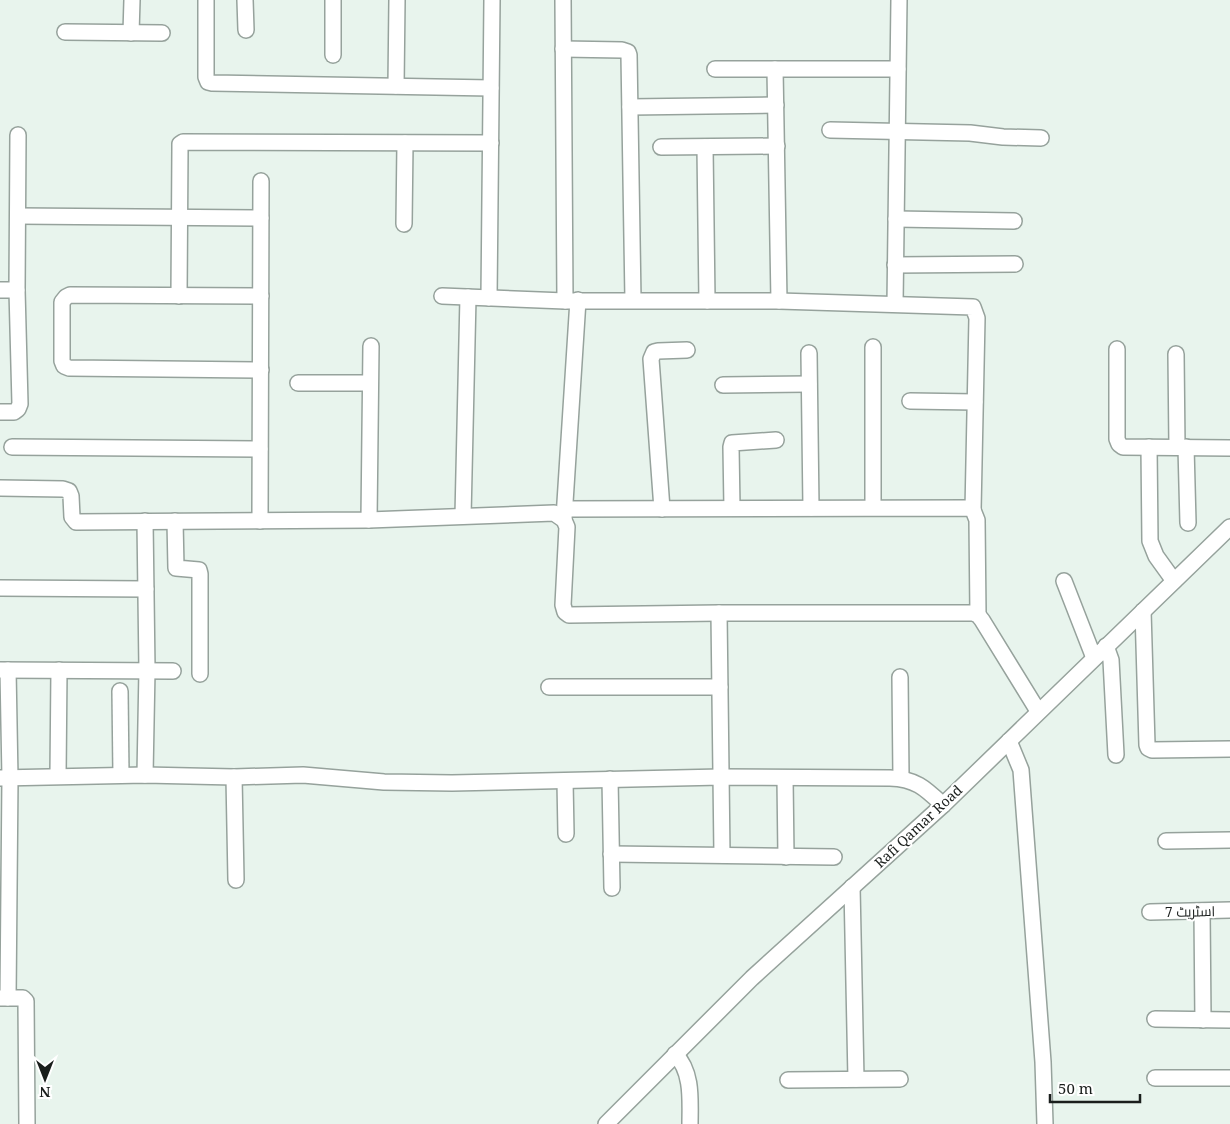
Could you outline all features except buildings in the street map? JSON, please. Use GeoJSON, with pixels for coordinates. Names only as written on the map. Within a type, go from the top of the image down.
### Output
{"type":"FeatureCollection","features":[{"type":"Feature","properties":{"kind":"street"},"geometry":{"type":"LineString","coordinates":[[131,33],[132,0]]}},
{"type":"Feature","properties":{"kind":"street"},"geometry":{"type":"LineString","coordinates":[[206,0],[206,77],[208,82],[491,88]]}},
{"type":"Feature","properties":{"kind":"street"},"geometry":{"type":"LineString","coordinates":[[246,0],[246,30]]}},
{"type":"Feature","properties":{"kind":"street"},"geometry":{"type":"LineString","coordinates":[[333,0],[333,55]]}},
{"type":"Feature","properties":{"kind":"street"},"geometry":{"type":"LineString","coordinates":[[396,86],[397,0]]}},
{"type":"Feature","properties":{"kind":"street"},"geometry":{"type":"LineString","coordinates":[[489,298],[492,0]]}},
{"type":"Feature","properties":{"kind":"street"},"geometry":{"type":"LineString","coordinates":[[563,0],[572,300],[564,612],[569,616],[719,613],[973,613],[978,615]]}},
{"type":"Feature","properties":{"kind":"street"},"geometry":{"type":"LineString","coordinates":[[895,304],[899,0]]}},
{"type":"Feature","properties":{"kind":"street"},"geometry":{"type":"LineString","coordinates":[[65,32],[162,33]]}},
{"type":"Feature","properties":{"kind":"street"},"geometry":{"type":"LineString","coordinates":[[564,49],[622,50],[628,52],[629,55],[633,300]]}},
{"type":"Feature","properties":{"kind":"street"},"geometry":{"type":"LineString","coordinates":[[715,69],[898,69]]}},
{"type":"Feature","properties":{"kind":"street"},"geometry":{"type":"LineString","coordinates":[[776,69],[779,301]]}},
{"type":"Feature","properties":{"kind":"street"},"geometry":{"type":"LineString","coordinates":[[630,107],[776,105]]}},
{"type":"Feature","properties":{"kind":"street"},"geometry":{"type":"LineString","coordinates":[[830,130],[896,130],[970,133],[1003,138],[1041,138]]}},
{"type":"Feature","properties":{"kind":"street"},"geometry":{"type":"LineString","coordinates":[[0,412],[14,412],[20,404],[17,290],[18,135]]}},
{"type":"Feature","properties":{"kind":"street"},"geometry":{"type":"LineString","coordinates":[[179,296],[180,144],[183,142],[490,144]]}},
{"type":"Feature","properties":{"kind":"street"},"geometry":{"type":"LineString","coordinates":[[404,224],[405,143]]}},
{"type":"Feature","properties":{"kind":"street"},"geometry":{"type":"LineString","coordinates":[[661,147],[776,146]]}},
{"type":"Feature","properties":{"kind":"street"},"geometry":{"type":"LineString","coordinates":[[705,147],[707,301]]}},
{"type":"Feature","properties":{"kind":"street"},"geometry":{"type":"LineString","coordinates":[[260,521],[261,181]]}},
{"type":"Feature","properties":{"kind":"street"},"geometry":{"type":"LineString","coordinates":[[18,216],[261,218]]}},
{"type":"Feature","properties":{"kind":"street"},"geometry":{"type":"LineString","coordinates":[[896,219],[1014,221]]}},
{"type":"Feature","properties":{"kind":"street"},"geometry":{"type":"LineString","coordinates":[[895,265],[1015,264]]}},
{"type":"Feature","properties":{"kind":"street"},"geometry":{"type":"LineString","coordinates":[[0,290],[17,290]]}},
{"type":"Feature","properties":{"kind":"street"},"geometry":{"type":"LineString","coordinates":[[260,296],[70,295],[62,302],[62,361],[64,366],[69,368],[261,370]]}},
{"type":"Feature","properties":{"kind":"street"},"geometry":{"type":"LineString","coordinates":[[442,296],[572,300],[779,301],[973,307],[977,318],[973,510],[977,520],[978,615],[1038,711]]}},
{"type":"Feature","properties":{"kind":"street"},"geometry":{"type":"LineString","coordinates":[[463,516],[468,298]]}},
{"type":"Feature","properties":{"kind":"street"},"geometry":{"type":"LineString","coordinates":[[369,520],[371,346]]}},
{"type":"Feature","properties":{"kind":"street"},"geometry":{"type":"LineString","coordinates":[[872,507],[873,347]]}},
{"type":"Feature","properties":{"kind":"street"},"geometry":{"type":"LineString","coordinates":[[1117,349],[1117,439],[1119,444],[1123,447],[1230,448]]}},
{"type":"Feature","properties":{"kind":"street"},"geometry":{"type":"LineString","coordinates":[[662,509],[651,359],[654,352],[687,350]]}},
{"type":"Feature","properties":{"kind":"street"},"geometry":{"type":"LineString","coordinates":[[809,353],[811,508]]}},
{"type":"Feature","properties":{"kind":"street"},"geometry":{"type":"LineString","coordinates":[[1176,354],[1181,447],[1188,523]]}},
{"type":"Feature","properties":{"kind":"street"},"geometry":{"type":"LineString","coordinates":[[298,383],[370,383]]}},
{"type":"Feature","properties":{"kind":"street"},"geometry":{"type":"LineString","coordinates":[[723,385],[809,384]]}},
{"type":"Feature","properties":{"kind":"street"},"geometry":{"type":"LineString","coordinates":[[910,401],[975,402]]}},
{"type":"Feature","properties":{"kind":"street"},"geometry":{"type":"LineString","coordinates":[[732,508],[732,443],[776,440]]}},
{"type":"Feature","properties":{"kind":"street"},"geometry":{"type":"LineString","coordinates":[[12,447],[260,449]]}},
{"type":"Feature","properties":{"kind":"street"},"geometry":{"type":"LineString","coordinates":[[1149,447],[1150,540],[1156,556],[1174,581]]}},
{"type":"Feature","properties":{"kind":"street"},"geometry":{"type":"LineString","coordinates":[[0,488],[63,489],[69,491],[72,496],[72,517],[76,522],[369,520],[732,508],[872,507],[962,508],[973,510]]}},
{"type":"Feature","properties":{"kind":"street"},"geometry":{"type":"LineString","coordinates":[[145,521],[147,670],[145,775]]}},
{"type":"Feature","properties":{"kind":"street"},"geometry":{"type":"LineString","coordinates":[[175,521],[176,568],[196,568],[200,574],[200,674]]}},
{"type":"Feature","properties":{"kind":"street","name":"Rafi Qamar Road"},"geometry":{"type":"LineString","coordinates":[[606,1124],[752,978],[942,805],[1230,527]]}},
{"type":"Feature","properties":{"kind":"street"},"geometry":{"type":"LineString","coordinates":[[1064,581],[1094,658]]}},
{"type":"Feature","properties":{"kind":"street"},"geometry":{"type":"LineString","coordinates":[[0,588],[146,589]]}},
{"type":"Feature","properties":{"kind":"street"},"geometry":{"type":"LineString","coordinates":[[1143,611],[1148,748],[1152,750],[1230,749]]}},
{"type":"Feature","properties":{"kind":"street"},"geometry":{"type":"LineString","coordinates":[[719,613],[722,855]]}},
{"type":"Feature","properties":{"kind":"street"},"geometry":{"type":"LineString","coordinates":[[1106,646],[1112,660],[1116,755]]}},
{"type":"Feature","properties":{"kind":"street"},"geometry":{"type":"LineString","coordinates":[[27,1124],[26,1001],[23,998],[4,998],[4,670],[173,671]]}},
{"type":"Feature","properties":{"kind":"street"},"geometry":{"type":"LineString","coordinates":[[58,776],[59,670]]}},
{"type":"Feature","properties":{"kind":"street"},"geometry":{"type":"LineString","coordinates":[[900,677],[901,778]]}},
{"type":"Feature","properties":{"kind":"street"},"geometry":{"type":"LineString","coordinates":[[549,687],[720,687]]}},
{"type":"Feature","properties":{"kind":"street"},"geometry":{"type":"LineString","coordinates":[[120,690],[121,775]]}},
{"type":"Feature","properties":{"kind":"street"},"geometry":{"type":"LineString","coordinates":[[1009,741],[1021,770],[1043,1062],[1045,1124]]}},
{"type":"Feature","properties":{"kind":"street"},"geometry":{"type":"LineString","coordinates":[[5,778],[121,775],[234,777],[303,775],[384,782],[452,783],[721,777],[901,778],[914,781],[925,788],[942,805]]}},
{"type":"Feature","properties":{"kind":"street"},"geometry":{"type":"LineString","coordinates":[[234,777],[236,880]]}},
{"type":"Feature","properties":{"kind":"street"},"geometry":{"type":"LineString","coordinates":[[785,778],[786,856]]}},
{"type":"Feature","properties":{"kind":"street"},"geometry":{"type":"LineString","coordinates":[[610,779],[612,888]]}},
{"type":"Feature","properties":{"kind":"street"},"geometry":{"type":"LineString","coordinates":[[565,781],[566,834]]}},
{"type":"Feature","properties":{"kind":"street"},"geometry":{"type":"LineString","coordinates":[[1166,841],[1230,840]]}},
{"type":"Feature","properties":{"kind":"street"},"geometry":{"type":"LineString","coordinates":[[611,854],[834,857]]}},
{"type":"Feature","properties":{"kind":"street"},"geometry":{"type":"LineString","coordinates":[[852,887],[856,1079]]}},
{"type":"Feature","properties":{"kind":"street","name":"اسٹریٹ 7"},"geometry":{"type":"LineString","coordinates":[[1150,912],[1230,910]]}},
{"type":"Feature","properties":{"kind":"street"},"geometry":{"type":"LineString","coordinates":[[1202,911],[1203,1020]]}},
{"type":"Feature","properties":{"kind":"street"},"geometry":{"type":"LineString","coordinates":[[1155,1019],[1230,1020]]}},
{"type":"Feature","properties":{"kind":"street"},"geometry":{"type":"LineString","coordinates":[[675,1054],[682,1061],[688,1078],[690,1124]]}},
{"type":"Feature","properties":{"kind":"street"},"geometry":{"type":"LineString","coordinates":[[1155,1078],[1230,1078]]}},
{"type":"Feature","properties":{"kind":"street"},"geometry":{"type":"LineString","coordinates":[[788,1080],[900,1079]]}}]}
